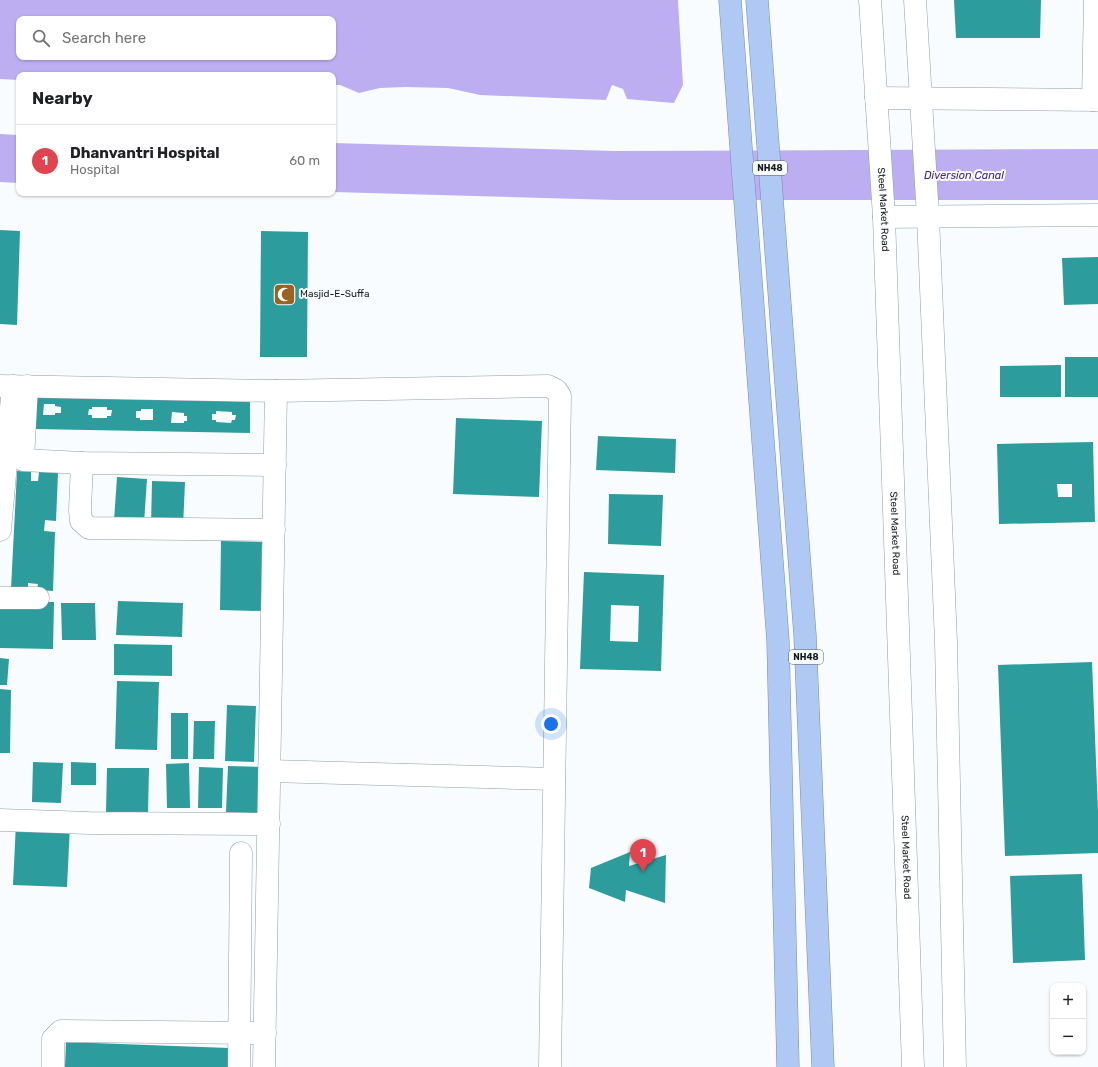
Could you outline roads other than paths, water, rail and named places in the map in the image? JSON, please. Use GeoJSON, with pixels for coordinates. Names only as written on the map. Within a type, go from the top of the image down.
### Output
{"type":"FeatureCollection","features":[{"type":"Feature","properties":{"kind":"highway","name":"NH48"},"geometry":{"type":"LineString","coordinates":[[730,0],[778,641],[788,1067]]}},
{"type":"Feature","properties":{"kind":"highway","name":"NH48"},"geometry":{"type":"LineString","coordinates":[[757,0],[805,635],[823,1067]]}},
{"type":"Feature","properties":{"kind":"street","name":"Steel Market Road"},"geometry":{"type":"LineString","coordinates":[[870,0],[884,217],[913,1067]]}},
{"type":"Feature","properties":{"kind":"street"},"geometry":{"type":"LineString","coordinates":[[915,0],[928,217],[946,642],[955,1067]]}},
{"type":"Feature","properties":{"kind":"street"},"geometry":{"type":"LineString","coordinates":[[876,98],[1095,100],[1095,0]]}},
{"type":"Feature","properties":{"kind":"street"},"geometry":{"type":"LineString","coordinates":[[884,217],[1098,215]]}},
{"type":"Feature","properties":{"kind":"street"},"geometry":{"type":"LineString","coordinates":[[14,386],[276,391],[548,386],[556,390],[560,396],[550,1067]]}},
{"type":"Feature","properties":{"kind":"street"},"geometry":{"type":"LineString","coordinates":[[14,386],[23,460],[82,463],[275,465]]}},
{"type":"Feature","properties":{"kind":"street"},"geometry":{"type":"LineString","coordinates":[[0,530],[14,386]]}},
{"type":"Feature","properties":{"kind":"street"},"geometry":{"type":"LineString","coordinates":[[264,1067],[276,391]]}},
{"type":"Feature","properties":{"kind":"street"},"geometry":{"type":"LineString","coordinates":[[82,463],[81,521],[89,528],[274,530]]}},
{"type":"Feature","properties":{"kind":"street"},"geometry":{"type":"LineString","coordinates":[[0,598],[38,598]]}},
{"type":"Feature","properties":{"kind":"street"},"geometry":{"type":"LineString","coordinates":[[270,771],[554,779]]}},
{"type":"Feature","properties":{"kind":"street"},"geometry":{"type":"LineString","coordinates":[[0,820],[89,823],[269,824]]}},
{"type":"Feature","properties":{"kind":"street"},"geometry":{"type":"LineString","coordinates":[[239,1067],[241,853]]}},
{"type":"Feature","properties":{"kind":"street"},"geometry":{"type":"LineString","coordinates":[[53,1067],[53,1039],[61,1031],[265,1033]]}},
{"type":"Feature","properties":{"kind":"water"},"geometry":{"type":"Polygon","coordinates":[[[0,0],[678,0],[683,85],[674,103],[627,99],[623,89],[612,85],[606,100],[480,95],[448,88],[380,88],[359,93],[340,85],[336,85],[336,72],[16,72],[16,80],[0,79],[0,0]]]}},
{"type":"Feature","properties":{"kind":"water"},"geometry":{"type":"Polygon","coordinates":[[[0,134],[16,135],[16,183],[0,182],[0,134]]]}},
{"type":"Feature","properties":{"kind":"water","name":"Diversion Canal"},"geometry":{"type":"Polygon","coordinates":[[[336,143],[614,151],[1098,149],[1098,200],[616,200],[336,192],[336,143]]]}},
{"type":"Feature","properties":{"kind":"place","name":"Masjid-E-Suffa"},"geometry":{"type":"Point","coordinates":[284,294]}},
{"type":"Feature","properties":{"kind":"place","name":"Dhanvantri Hospital"},"geometry":{"type":"Point","coordinates":[643,872]}}]}
